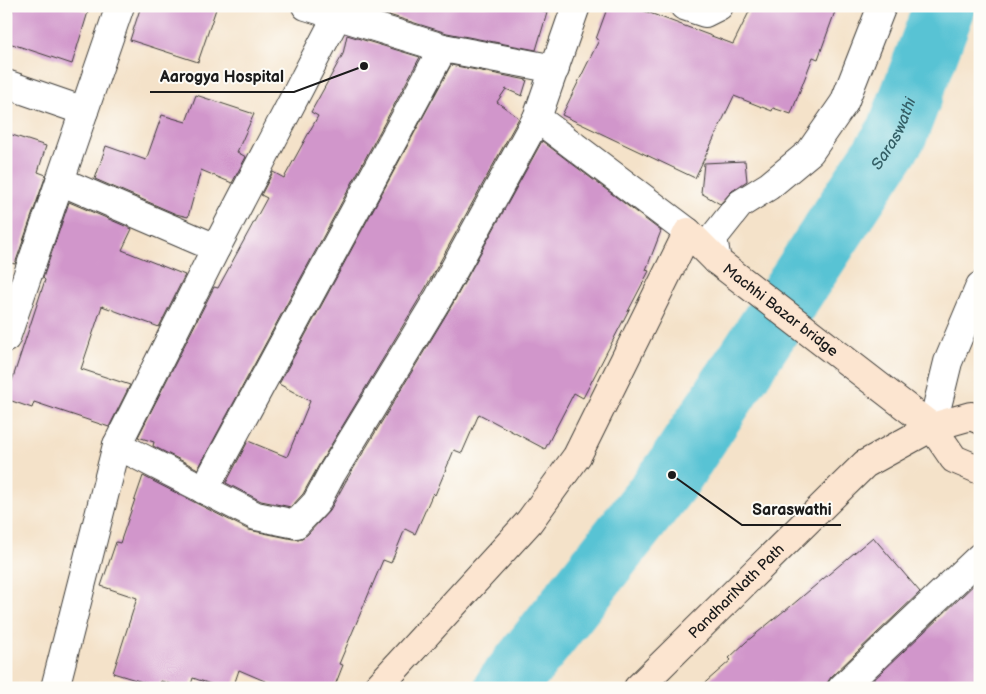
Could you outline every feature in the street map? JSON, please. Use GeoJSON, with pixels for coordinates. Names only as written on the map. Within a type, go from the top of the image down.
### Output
{"type":"FeatureCollection","features":[{"type":"Feature","properties":{"kind":"main road","name":"Machhi Bazar bridge"},"geometry":{"type":"LineString","coordinates":[[688,232],[717,262],[932,427],[954,459],[980,470]]}},
{"type":"Feature","properties":{"kind":"main road"},"geometry":{"type":"LineString","coordinates":[[377,688],[528,522],[576,456],[688,232]]}},
{"type":"Feature","properties":{"kind":"main road","name":"PandhariNath Path"},"geometry":{"type":"LineString","coordinates":[[638,688],[865,464],[932,427],[971,416],[980,420]]}},
{"type":"Feature","properties":{"kind":"street"},"geometry":{"type":"LineString","coordinates":[[9,321],[60,181],[120,6]]}},
{"type":"Feature","properties":{"kind":"street"},"geometry":{"type":"LineString","coordinates":[[306,6],[443,48],[555,69]]}},
{"type":"Feature","properties":{"kind":"street"},"geometry":{"type":"LineString","coordinates":[[117,446],[256,516],[296,524],[316,502],[439,297],[537,118],[576,6]]}},
{"type":"Feature","properties":{"kind":"street"},"geometry":{"type":"LineString","coordinates":[[684,6],[705,13],[719,6]]}},
{"type":"Feature","properties":{"kind":"street"},"geometry":{"type":"LineString","coordinates":[[717,262],[713,238],[740,204],[769,186],[810,152],[844,103],[882,6]]}},
{"type":"Feature","properties":{"kind":"street"},"geometry":{"type":"LineString","coordinates":[[55,688],[117,446],[216,248],[337,16]]}},
{"type":"Feature","properties":{"kind":"street"},"geometry":{"type":"LineString","coordinates":[[204,490],[443,48]]}},
{"type":"Feature","properties":{"kind":"street"},"geometry":{"type":"LineString","coordinates":[[6,84],[84,111]]}},
{"type":"Feature","properties":{"kind":"street"},"geometry":{"type":"LineString","coordinates":[[537,118],[688,232]]}},
{"type":"Feature","properties":{"kind":"street"},"geometry":{"type":"LineString","coordinates":[[60,181],[216,248]]}},
{"type":"Feature","properties":{"kind":"street"},"geometry":{"type":"LineString","coordinates":[[932,427],[948,362],[980,286]]}},
{"type":"Feature","properties":{"kind":"street"},"geometry":{"type":"LineString","coordinates":[[842,688],[980,557]]}},
{"type":"Feature","properties":{"kind":"building"},"geometry":{"type":"Polygon","coordinates":[[[14,6],[72,6],[88,12],[72,64],[6,42],[6,28],[14,6]]]}},
{"type":"Feature","properties":{"kind":"building"},"geometry":{"type":"Polygon","coordinates":[[[141,6],[217,6],[198,62],[130,40],[141,6]]]}},
{"type":"Feature","properties":{"kind":"building"},"geometry":{"type":"Polygon","coordinates":[[[360,6],[546,6],[544,12],[547,13],[536,50],[447,33],[360,6]]]}},
{"type":"Feature","properties":{"kind":"building"},"geometry":{"type":"Polygon","coordinates":[[[608,6],[631,6],[733,44],[752,6],[837,6],[818,59],[813,57],[791,114],[773,108],[772,111],[734,96],[695,178],[562,115],[599,40],[596,39],[608,6]]]}},
{"type":"Feature","properties":{"kind":"building"},"geometry":{"type":"Polygon","coordinates":[[[347,35],[420,57],[198,469],[153,446],[154,442],[138,437],[214,287],[218,288],[267,198],[261,195],[273,172],[284,178],[318,116],[311,112],[343,54],[347,35]]]}},
{"type":"Feature","properties":{"kind":"building"},"geometry":{"type":"Polygon","coordinates":[[[451,65],[527,80],[522,96],[506,89],[497,102],[519,118],[425,289],[303,494],[291,507],[261,501],[226,483],[248,441],[287,457],[310,401],[279,384],[451,65]]]}},
{"type":"Feature","properties":{"kind":"building"},"geometry":{"type":"Polygon","coordinates":[[[196,95],[254,114],[237,152],[246,157],[232,183],[201,170],[188,217],[176,214],[95,179],[106,146],[146,160],[162,115],[186,122],[196,95]]]}},
{"type":"Feature","properties":{"kind":"building"},"geometry":{"type":"Polygon","coordinates":[[[6,133],[46,146],[38,172],[46,175],[15,264],[6,262],[6,133]]]}},
{"type":"Feature","properties":{"kind":"building"},"geometry":{"type":"Polygon","coordinates":[[[542,141],[661,231],[646,270],[649,271],[583,398],[574,393],[545,449],[479,414],[462,453],[454,450],[435,495],[433,493],[415,534],[405,529],[391,563],[383,560],[339,664],[343,665],[334,688],[281,688],[239,670],[233,688],[222,688],[193,678],[190,688],[183,688],[161,681],[159,687],[113,673],[137,598],[101,586],[116,542],[120,543],[143,476],[249,530],[293,539],[300,539],[307,535],[330,510],[452,305],[542,141]]]}},
{"type":"Feature","properties":{"kind":"building"},"geometry":{"type":"Polygon","coordinates":[[[745,161],[747,181],[732,191],[720,204],[701,193],[704,163],[745,161]]]}},
{"type":"Feature","properties":{"kind":"building"},"geometry":{"type":"Polygon","coordinates":[[[69,202],[132,229],[122,250],[185,275],[159,327],[102,306],[81,369],[130,385],[109,427],[34,402],[32,408],[6,399],[45,280],[43,278],[69,202]]]}},
{"type":"Feature","properties":{"kind":"building"},"geometry":{"type":"Polygon","coordinates":[[[873,537],[920,592],[831,677],[827,683],[827,688],[699,688],[731,660],[729,658],[746,642],[873,537]]]}},
{"type":"Feature","properties":{"kind":"building"},"geometry":{"type":"Polygon","coordinates":[[[980,579],[980,688],[865,688],[980,579]]]}},
{"type":"Feature","properties":{"kind":"waterway","name":"Saraswathi"},"geometry":{"type":"LineString","coordinates":[[505,688],[672,475],[897,133],[945,6]]}},
{"type":"Feature","properties":{"kind":"place","name":"Aarogya Hospital"},"geometry":{"type":"Point","coordinates":[364,66]}},
{"type":"Feature","properties":{"kind":"place","name":"Saraswathi"},"geometry":{"type":"Point","coordinates":[672,475]}}]}
